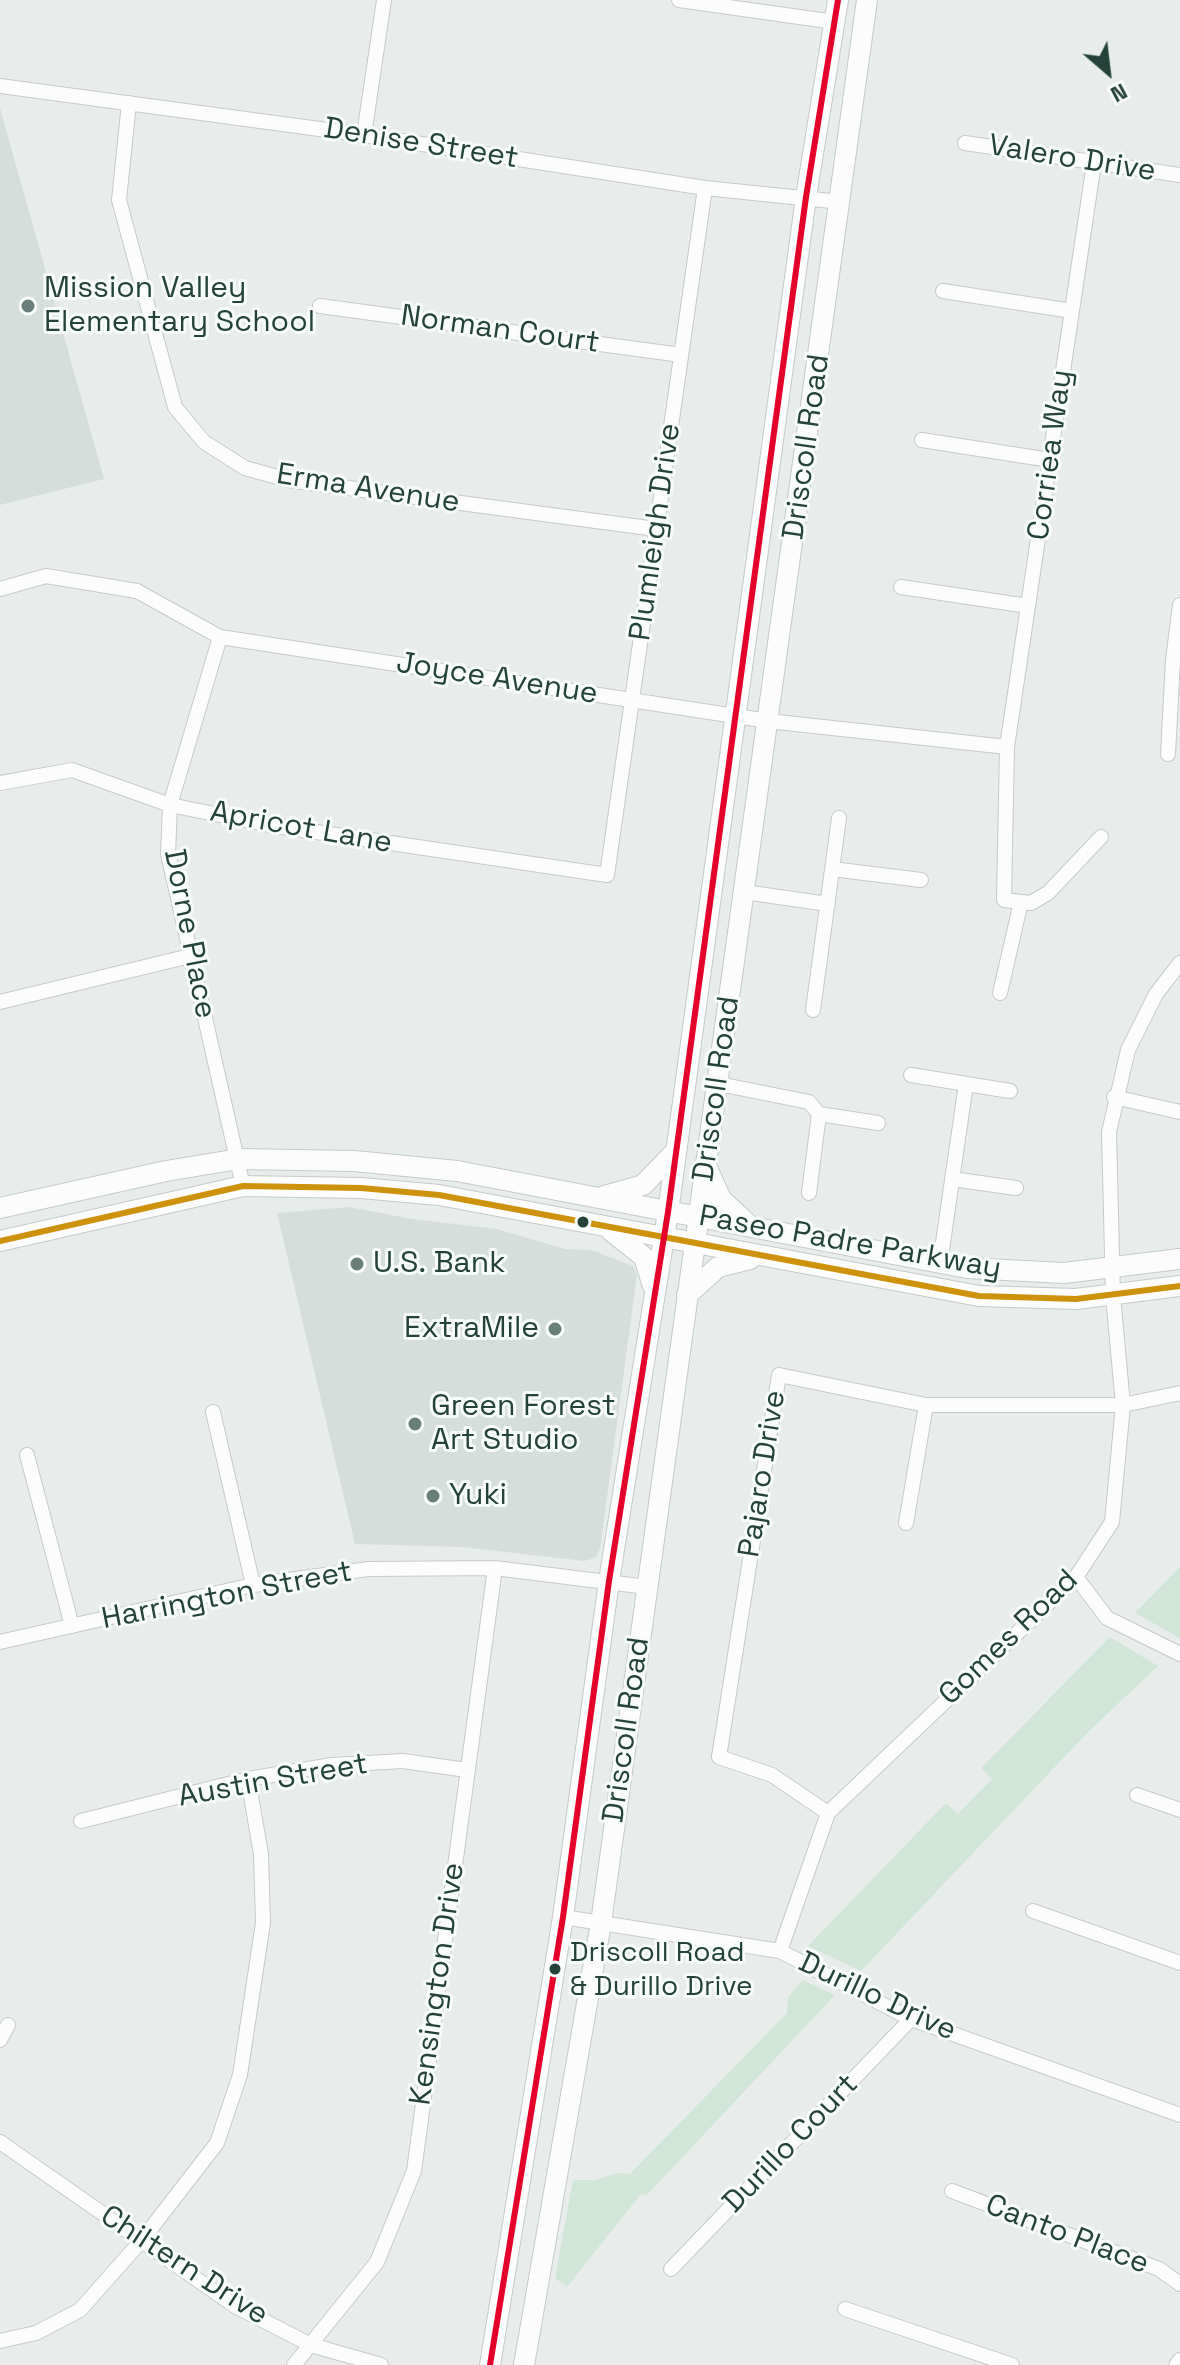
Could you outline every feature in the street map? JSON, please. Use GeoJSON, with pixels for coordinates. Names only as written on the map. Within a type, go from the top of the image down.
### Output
{"type":"FeatureCollection","features":[{"type":"Feature","properties":{"kind":"street"},"geometry":{"type":"LineString","coordinates":[[364,135],[384,0]]}},
{"type":"Feature","properties":{"kind":"street"},"geometry":{"type":"LineString","coordinates":[[679,0],[835,22]]}},
{"type":"Feature","properties":{"kind":"street","name":"Driscoll Road"},"geometry":{"type":"LineString","coordinates":[[490,2365],[563,1917],[609,1581],[668,1212],[806,197],[838,0]]}},
{"type":"Feature","properties":{"kind":"street","name":"Driscoll Road"},"geometry":{"type":"LineString","coordinates":[[524,2365],[601,1923],[867,0]]}},
{"type":"Feature","properties":{"kind":"street","name":"Denise Street"},"geometry":{"type":"LineString","coordinates":[[0,86],[364,135],[705,188],[841,202]]}},
{"type":"Feature","properties":{"kind":"street","name":"Erma Avenue"},"geometry":{"type":"LineString","coordinates":[[129,103],[119,200],[175,407],[204,442],[245,468],[288,480],[656,529]]}},
{"type":"Feature","properties":{"kind":"street","name":"Valero Drive"},"geometry":{"type":"LineString","coordinates":[[965,143],[1180,175]]}},
{"type":"Feature","properties":{"kind":"street","name":"Corriea Way"},"geometry":{"type":"LineString","coordinates":[[1021,902],[1004,900],[1007,747],[1094,163]]}},
{"type":"Feature","properties":{"kind":"street","name":"Plumleigh Drive"},"geometry":{"type":"LineString","coordinates":[[607,875],[705,188]]}},
{"type":"Feature","properties":{"kind":"street"},"geometry":{"type":"LineString","coordinates":[[943,291],[1072,311]]}},
{"type":"Feature","properties":{"kind":"street","name":"Norman Court"},"geometry":{"type":"LineString","coordinates":[[320,306],[681,355]]}},
{"type":"Feature","properties":{"kind":"street"},"geometry":{"type":"LineString","coordinates":[[922,440],[1050,460]]}},
{"type":"Feature","properties":{"kind":"street","name":"Joyce Avenue"},"geometry":{"type":"LineString","coordinates":[[0,589],[46,576],[137,591],[220,637],[768,721],[1007,747]]}},
{"type":"Feature","properties":{"kind":"street"},"geometry":{"type":"LineString","coordinates":[[901,587],[1028,606]]}},
{"type":"Feature","properties":{"kind":"street"},"geometry":{"type":"LineString","coordinates":[[1168,754],[1180,605]]}},
{"type":"Feature","properties":{"kind":"street","name":"Dorne Place"},"geometry":{"type":"LineString","coordinates":[[220,637],[170,805],[168,854],[243,1186]]}},
{"type":"Feature","properties":{"kind":"street","name":"Apricot Lane"},"geometry":{"type":"LineString","coordinates":[[0,783],[72,770],[170,805],[269,825],[607,875]]}},
{"type":"Feature","properties":{"kind":"street"},"geometry":{"type":"LineString","coordinates":[[813,1010],[839,818]]}},
{"type":"Feature","properties":{"kind":"street"},"geometry":{"type":"LineString","coordinates":[[1000,993],[1021,902],[1031,903],[1048,893],[1101,837]]}},
{"type":"Feature","properties":{"kind":"street"},"geometry":{"type":"LineString","coordinates":[[832,869],[921,880]]}},
{"type":"Feature","properties":{"kind":"street"},"geometry":{"type":"LineString","coordinates":[[744,892],[828,904]]}},
{"type":"Feature","properties":{"kind":"street"},"geometry":{"type":"LineString","coordinates":[[0,1002],[190,956]]}},
{"type":"Feature","properties":{"kind":"street","name":"Gomes Road"},"geometry":{"type":"LineString","coordinates":[[780,1951],[828,1813],[1076,1577],[1112,1522],[1123,1405],[1113,1296],[1109,1132],[1114,1097],[1128,1050],[1142,1020],[1180,963]]}},
{"type":"Feature","properties":{"kind":"street"},"geometry":{"type":"LineString","coordinates":[[911,1075],[1010,1091]]}},
{"type":"Feature","properties":{"kind":"street"},"geometry":{"type":"LineString","coordinates":[[719,1084],[809,1102],[819,1114],[878,1123]]}},
{"type":"Feature","properties":{"kind":"street"},"geometry":{"type":"LineString","coordinates":[[940,1263],[966,1084]]}},
{"type":"Feature","properties":{"kind":"street"},"geometry":{"type":"LineString","coordinates":[[1114,1097],[1180,1112]]}},
{"type":"Feature","properties":{"kind":"street"},"geometry":{"type":"LineString","coordinates":[[809,1193],[819,1114]]}},
{"type":"Feature","properties":{"kind":"street"},"geometry":{"type":"LineString","coordinates":[[595,1198],[643,1185],[676,1151]]}},
{"type":"Feature","properties":{"kind":"street","name":"Paseo Padre Parkway"},"geometry":{"type":"LineString","coordinates":[[0,1208],[239,1159],[354,1161],[457,1171],[940,1263],[1032,1272],[1113,1269],[1180,1259]]}},
{"type":"Feature","properties":{"kind":"street"},"geometry":{"type":"LineString","coordinates":[[706,1166],[716,1191],[727,1206],[753,1229]]}},
{"type":"Feature","properties":{"kind":"street"},"geometry":{"type":"LineString","coordinates":[[952,1179],[1016,1188]]}},
{"type":"Feature","properties":{"kind":"street","name":"Paseo Padre Parkway"},"geometry":{"type":"LineString","coordinates":[[0,1241],[243,1186],[417,1192],[979,1296],[1051,1299],[1113,1296],[1180,1286]]}},
{"type":"Feature","properties":{"kind":"street"},"geometry":{"type":"LineString","coordinates":[[601,1225],[644,1257],[654,1290]]}},
{"type":"Feature","properties":{"kind":"street"},"geometry":{"type":"LineString","coordinates":[[687,1295],[718,1267],[764,1257]]}},
{"type":"Feature","properties":{"kind":"street","name":"Pajaro Drive"},"geometry":{"type":"LineString","coordinates":[[828,1813],[772,1775],[719,1757],[779,1375],[926,1405],[1123,1405],[1180,1393]]}},
{"type":"Feature","properties":{"kind":"street"},"geometry":{"type":"LineString","coordinates":[[906,1523],[926,1405]]}},
{"type":"Feature","properties":{"kind":"street"},"geometry":{"type":"LineString","coordinates":[[213,1412],[253,1585]]}},
{"type":"Feature","properties":{"kind":"street"},"geometry":{"type":"LineString","coordinates":[[27,1455],[72,1626]]}},
{"type":"Feature","properties":{"kind":"street","name":"Harrington Street"},"geometry":{"type":"LineString","coordinates":[[0,1642],[253,1585],[368,1569],[495,1568],[647,1587]]}},
{"type":"Feature","properties":{"kind":"street","name":"Kensington Drive"},"geometry":{"type":"LineString","coordinates":[[294,2365],[377,2262],[414,2171],[495,1568]]}},
{"type":"Feature","properties":{"kind":"street"},"geometry":{"type":"LineString","coordinates":[[1076,1577],[1107,1618],[1180,1654]]}},
{"type":"Feature","properties":{"kind":"street","name":"Austin Street"},"geometry":{"type":"LineString","coordinates":[[81,1821],[248,1779],[332,1765],[389,1762],[467,1770]]}},
{"type":"Feature","properties":{"kind":"street"},"geometry":{"type":"LineString","coordinates":[[0,2341],[36,2333],[80,2310],[142,2240],[217,2143],[240,2075],[263,1923],[261,1854],[248,1779]]}},
{"type":"Feature","properties":{"kind":"street"},"geometry":{"type":"LineString","coordinates":[[1137,1795],[1180,1810]]}},
{"type":"Feature","properties":{"kind":"street"},"geometry":{"type":"LineString","coordinates":[[1033,1911],[1180,1963]]}},
{"type":"Feature","properties":{"kind":"street","name":"Durillo Drive"},"geometry":{"type":"LineString","coordinates":[[563,1917],[780,1951],[911,2019],[1180,2115]]}},
{"type":"Feature","properties":{"kind":"street","name":"Durillo Court"},"geometry":{"type":"LineString","coordinates":[[671,2269],[911,2019]]}},
{"type":"Feature","properties":{"kind":"street"},"geometry":{"type":"LineString","coordinates":[[0,2040],[8,2025]]}},
{"type":"Feature","properties":{"kind":"street","name":"Chiltern Drive"},"geometry":{"type":"LineString","coordinates":[[0,2142],[235,2306],[311,2345],[381,2365]]}},
{"type":"Feature","properties":{"kind":"street","name":"Canto Place"},"geometry":{"type":"LineString","coordinates":[[952,2191],[1159,2269],[1180,2284]]}},
{"type":"Feature","properties":{"kind":"street"},"geometry":{"type":"LineString","coordinates":[[845,2309],[1012,2365]]}},
{"type":"Feature","properties":{"kind":"street"},"geometry":{"type":"LineString","coordinates":[[1176,2365],[1180,2360]]}},
{"type":"Feature","properties":{"kind":"shaded area","name":"Mission Valley Elementary School"},"geometry":{"type":"Polygon","coordinates":[[[0,108],[104,479],[0,505],[0,108]]]}},
{"type":"Feature","properties":{"kind":"shaded area"},"geometry":{"type":"Polygon","coordinates":[[[349,1207],[412,1219],[497,1229],[565,1249],[592,1250],[633,1266],[637,1275],[600,1549],[595,1558],[584,1561],[462,1547],[355,1544],[277,1213],[349,1207]]]}},
{"type":"Feature","properties":{"kind":"green space"},"geometry":{"type":"Polygon","coordinates":[[[1180,1567],[1180,1638],[1135,1613],[1180,1567]]]}},
{"type":"Feature","properties":{"kind":"green space"},"geometry":{"type":"Polygon","coordinates":[[[1110,1637],[1158,1666],[1088,1732],[861,1971],[808,1946],[946,1803],[958,1814],[992,1779],[981,1768],[1110,1637]]]}},
{"type":"Feature","properties":{"kind":"green space"},"geometry":{"type":"Polygon","coordinates":[[[803,1980],[835,1995],[646,2196],[641,2194],[567,2287],[555,2278],[573,2180],[596,2180],[616,2173],[630,2174],[787,2013],[788,1997],[803,1980]]]}},
{"type":"Feature","properties":{"kind":"transit line"},"geometry":{"type":"LineString","coordinates":[[490,2365],[563,1917],[609,1581],[668,1212],[806,197],[838,0]]}},
{"type":"Feature","properties":{"kind":"transit line"},"geometry":{"type":"LineString","coordinates":[[0,1241],[243,1186],[361,1188],[439,1195],[979,1296],[1076,1299],[1180,1286]]}},
{"type":"Feature","properties":{"kind":"place","name":"Mission Valley Elementary School"},"geometry":{"type":"Point","coordinates":[28,306]}},
{"type":"Feature","properties":{"kind":"place","name":"U.S. Bank"},"geometry":{"type":"Point","coordinates":[357,1264]}},
{"type":"Feature","properties":{"kind":"place","name":"ExtraMile"},"geometry":{"type":"Point","coordinates":[555,1329]}},
{"type":"Feature","properties":{"kind":"place","name":"Green Forest Art Studio"},"geometry":{"type":"Point","coordinates":[415,1424]}},
{"type":"Feature","properties":{"kind":"place","name":"Yuki"},"geometry":{"type":"Point","coordinates":[433,1496]}},
{"type":"Feature","properties":{"kind":"place","name":"Driscoll Road & Durillo Drive"},"geometry":{"type":"Point","coordinates":[555,1969]}}]}
